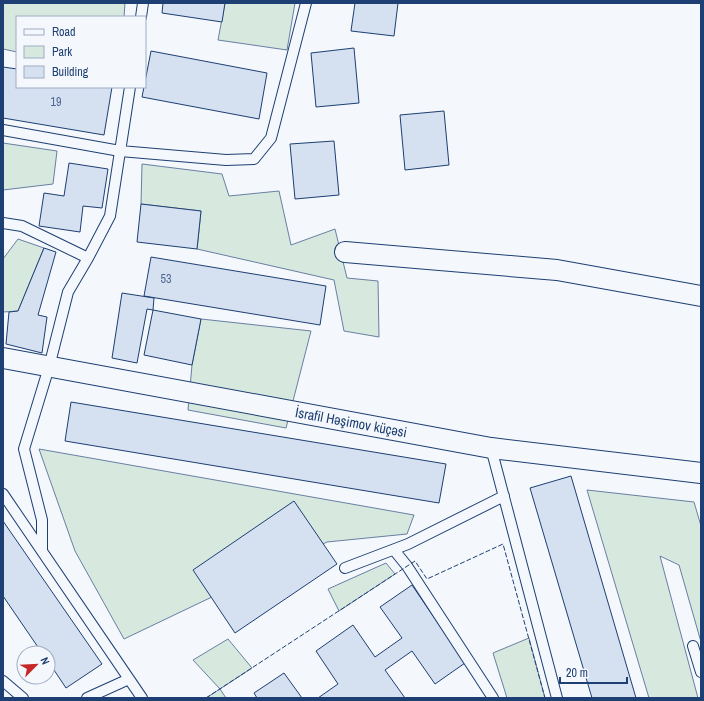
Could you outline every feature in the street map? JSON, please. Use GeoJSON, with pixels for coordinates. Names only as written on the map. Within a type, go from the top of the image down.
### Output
{"type":"FeatureCollection","features":[{"type":"Feature","properties":{"kind":"street"},"geometry":{"type":"LineString","coordinates":[[345,252],[557,270],[701,296]]}},
{"type":"Feature","properties":{"kind":"street","name":"İsrafil Həşimov küçəsi"},"geometry":{"type":"LineString","coordinates":[[3,358],[491,448],[701,473]]}},
{"type":"Feature","properties":{"kind":"lane"},"geometry":{"type":"LineString","coordinates":[[141,16],[143,3]]}},
{"type":"Feature","properties":{"kind":"lane"},"geometry":{"type":"LineString","coordinates":[[3,130],[120,151],[226,160],[254,159],[271,138],[306,3]]}},
{"type":"Feature","properties":{"kind":"lane"},"geometry":{"type":"LineString","coordinates":[[42,551],[42,520],[24,449],[49,367],[68,292],[110,216],[130,88]]}},
{"type":"Feature","properties":{"kind":"lane"},"geometry":{"type":"LineString","coordinates":[[3,223],[22,226],[88,258]]}},
{"type":"Feature","properties":{"kind":"lane"},"geometry":{"type":"LineString","coordinates":[[491,448],[557,698]]}},
{"type":"Feature","properties":{"kind":"lane"},"geometry":{"type":"LineString","coordinates":[[3,494],[142,698]]}},
{"type":"Feature","properties":{"kind":"lane"},"geometry":{"type":"LineString","coordinates":[[345,568],[408,544],[504,496]]}},
{"type":"Feature","properties":{"kind":"lane"},"geometry":{"type":"LineString","coordinates":[[394,550],[407,566],[493,698]]}},
{"type":"Feature","properties":{"kind":"lane"},"geometry":{"type":"LineString","coordinates":[[693,646],[701,672]]}},
{"type":"Feature","properties":{"kind":"lane"},"geometry":{"type":"LineString","coordinates":[[87,698],[129,678]]}},
{"type":"Feature","properties":{"kind":"lane"},"geometry":{"type":"LineString","coordinates":[[3,681],[23,698]]}},
{"type":"Feature","properties":{"kind":"green space"},"geometry":{"type":"Polygon","coordinates":[[[3,3],[125,3],[124,16],[16,16],[16,52],[3,49],[3,3]]]}},
{"type":"Feature","properties":{"kind":"green space"},"geometry":{"type":"Polygon","coordinates":[[[225,3],[295,3],[287,50],[218,40],[225,3]]]}},
{"type":"Feature","properties":{"kind":"green space"},"geometry":{"type":"Polygon","coordinates":[[[3,143],[57,151],[53,184],[3,190],[3,143]]]}},
{"type":"Feature","properties":{"kind":"green space"},"geometry":{"type":"Polygon","coordinates":[[[142,164],[222,174],[229,196],[279,191],[291,245],[335,229],[347,278],[378,281],[379,337],[344,331],[334,280],[197,249],[201,211],[141,204],[142,164]]]}},
{"type":"Feature","properties":{"kind":"green space"},"geometry":{"type":"Polygon","coordinates":[[[18,239],[44,248],[18,311],[3,312],[3,259],[18,239]]]}},
{"type":"Feature","properties":{"kind":"green space"},"geometry":{"type":"Polygon","coordinates":[[[201,319],[311,331],[286,428],[188,410],[192,365],[201,319]]]}},
{"type":"Feature","properties":{"kind":"green space"},"geometry":{"type":"Polygon","coordinates":[[[39,449],[414,515],[407,534],[327,542],[124,639],[75,551],[39,449]]]}},
{"type":"Feature","properties":{"kind":"green space"},"geometry":{"type":"Polygon","coordinates":[[[587,490],[694,502],[701,526],[701,642],[679,565],[660,556],[698,698],[649,698],[587,490]]]}},
{"type":"Feature","properties":{"kind":"green space"},"geometry":{"type":"Polygon","coordinates":[[[386,563],[395,574],[339,611],[328,589],[386,563]]]}},
{"type":"Feature","properties":{"kind":"green space"},"geometry":{"type":"Polygon","coordinates":[[[529,638],[545,698],[507,698],[493,653],[529,638]]]}},
{"type":"Feature","properties":{"kind":"green space"},"geometry":{"type":"Polygon","coordinates":[[[228,639],[252,668],[220,689],[193,660],[228,639]]]}},
{"type":"Feature","properties":{"kind":"green space"},"geometry":{"type":"Polygon","coordinates":[[[220,689],[226,698],[206,698],[220,689]]]}},
{"type":"Feature","properties":{"kind":"building"},"geometry":{"type":"Polygon","coordinates":[[[163,3],[225,3],[222,22],[162,13],[163,3]]]}},
{"type":"Feature","properties":{"kind":"building"},"geometry":{"type":"Polygon","coordinates":[[[355,3],[398,3],[394,36],[351,31],[355,3]]]}},
{"type":"Feature","properties":{"kind":"building"},"geometry":{"type":"Polygon","coordinates":[[[354,48],[359,103],[316,107],[311,53],[354,48]]]}},
{"type":"Feature","properties":{"kind":"building"},"geometry":{"type":"Polygon","coordinates":[[[151,51],[267,73],[259,119],[142,97],[144,88],[146,88],[146,77],[151,51]]]}},
{"type":"Feature","properties":{"kind":"building"},"geometry":{"type":"Polygon","coordinates":[[[3,67],[16,69],[16,88],[112,88],[104,135],[3,118],[3,67]]]}},
{"type":"Feature","properties":{"kind":"building"},"geometry":{"type":"Polygon","coordinates":[[[444,111],[449,165],[405,170],[400,115],[444,111]]]}},
{"type":"Feature","properties":{"kind":"building"},"geometry":{"type":"Polygon","coordinates":[[[334,141],[339,195],[295,199],[290,144],[334,141]]]}},
{"type":"Feature","properties":{"kind":"building"},"geometry":{"type":"Polygon","coordinates":[[[69,163],[108,169],[102,208],[83,206],[80,232],[39,226],[44,193],[64,196],[69,163]]]}},
{"type":"Feature","properties":{"kind":"building"},"geometry":{"type":"Polygon","coordinates":[[[141,204],[201,211],[197,249],[137,242],[141,204]]]}},
{"type":"Feature","properties":{"kind":"building"},"geometry":{"type":"Polygon","coordinates":[[[44,248],[56,252],[38,315],[47,317],[42,353],[6,344],[9,312],[18,311],[44,248]]]}},
{"type":"Feature","properties":{"kind":"building"},"geometry":{"type":"Polygon","coordinates":[[[151,257],[326,286],[320,325],[144,296],[151,257]]]}},
{"type":"Feature","properties":{"kind":"building"},"geometry":{"type":"Polygon","coordinates":[[[122,293],[154,298],[153,310],[147,309],[137,363],[112,358],[122,293]]]}},
{"type":"Feature","properties":{"kind":"building"},"geometry":{"type":"Polygon","coordinates":[[[153,310],[201,319],[192,365],[144,355],[153,310]]]}},
{"type":"Feature","properties":{"kind":"building"},"geometry":{"type":"Polygon","coordinates":[[[71,402],[446,464],[439,503],[65,441],[71,402]]]}},
{"type":"Feature","properties":{"kind":"building"},"geometry":{"type":"Polygon","coordinates":[[[571,476],[636,698],[592,698],[530,488],[571,476]]]}},
{"type":"Feature","properties":{"kind":"building"},"geometry":{"type":"Polygon","coordinates":[[[294,501],[337,564],[235,633],[193,570],[294,501]]]}},
{"type":"Feature","properties":{"kind":"building"},"geometry":{"type":"Polygon","coordinates":[[[3,521],[102,664],[66,688],[56,673],[56,645],[37,645],[3,596],[3,521]]]}},
{"type":"Feature","properties":{"kind":"building"},"geometry":{"type":"Polygon","coordinates":[[[412,585],[465,663],[435,684],[412,651],[385,670],[405,698],[318,698],[338,684],[316,651],[353,625],[375,657],[402,638],[380,607],[412,585]]]}},
{"type":"Feature","properties":{"kind":"building"},"geometry":{"type":"Polygon","coordinates":[[[284,673],[302,698],[257,698],[254,693],[284,673]]]}},
{"type":"Feature","properties":{"kind":"fence"},"geometry":{"type":"LineString","coordinates":[[206,698],[415,561],[427,579],[503,544],[545,698]]}}]}
